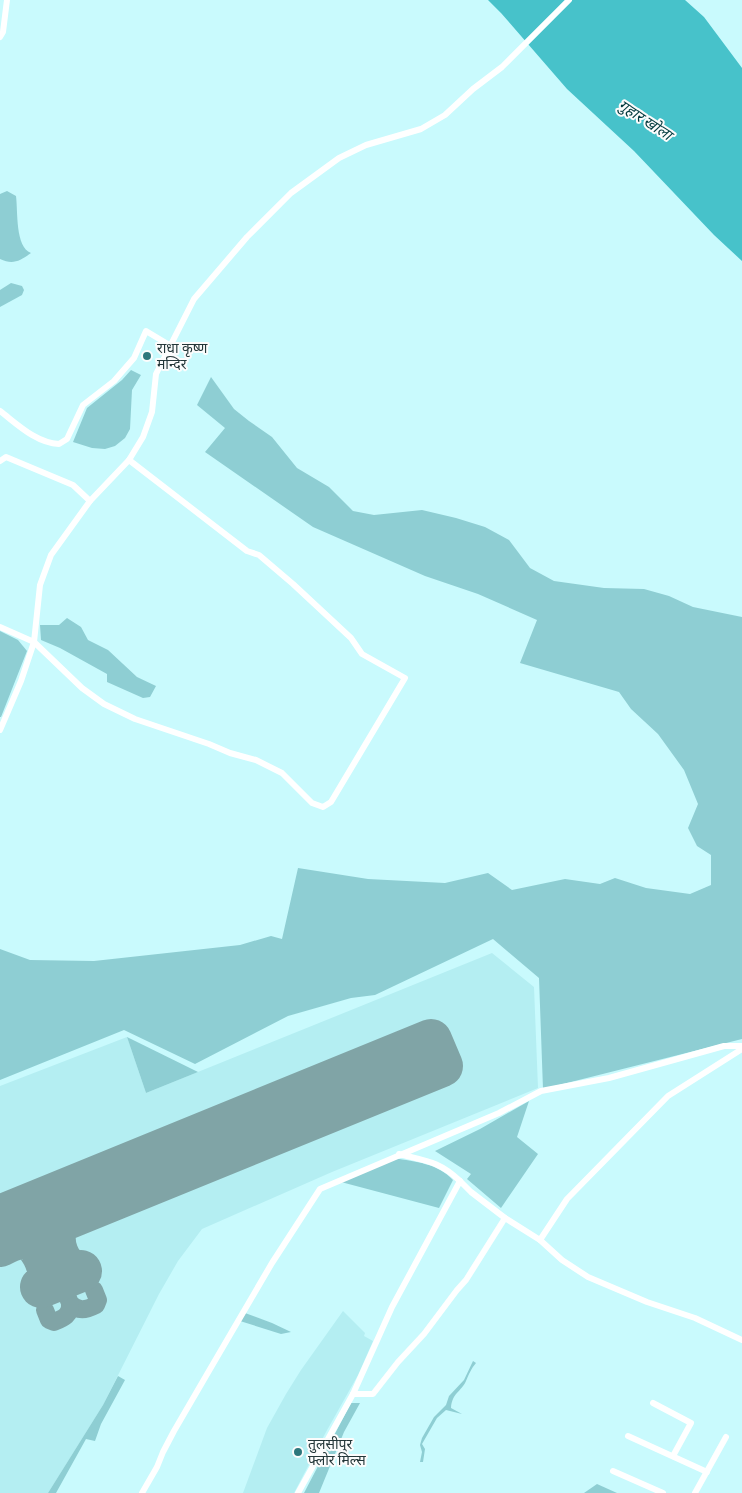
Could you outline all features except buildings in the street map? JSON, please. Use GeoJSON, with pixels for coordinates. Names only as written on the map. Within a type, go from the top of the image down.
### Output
{"type":"FeatureCollection","features":[{"type":"Feature","properties":{"kind":"street"},"geometry":{"type":"LineString","coordinates":[[0,37],[3,32],[7,0]]}},
{"type":"Feature","properties":{"kind":"street"},"geometry":{"type":"LineString","coordinates":[[0,730],[21,681],[34,642],[40,585],[51,555],[90,501],[129,460],[143,437],[152,412],[156,374],[194,299],[246,237],[290,193],[339,158],[366,145],[421,129],[445,115],[473,89],[502,67],[569,0]]}},
{"type":"Feature","properties":{"kind":"street"},"geometry":{"type":"LineString","coordinates":[[0,411],[31,434],[51,444],[59,444],[67,439],[83,405],[114,381],[134,358],[146,331],[170,346]]}},
{"type":"Feature","properties":{"kind":"street"},"geometry":{"type":"LineString","coordinates":[[0,461],[6,457],[73,485],[90,501]]}},
{"type":"Feature","properties":{"kind":"street"},"geometry":{"type":"LineString","coordinates":[[0,628],[34,642],[75,681],[104,704],[135,719],[230,753],[256,760],[282,773],[312,803],[323,808],[331,802],[404,678],[362,654],[351,638],[260,555],[247,551],[129,460]]}},
{"type":"Feature","properties":{"kind":"street"},"geometry":{"type":"LineString","coordinates":[[142,1493],[174,1431],[272,1263],[320,1189],[499,1113],[541,1091],[609,1078],[724,1046],[742,1047]]}},
{"type":"Feature","properties":{"kind":"street"},"geometry":{"type":"LineString","coordinates":[[540,1240],[567,1199],[668,1096],[742,1047]]}},
{"type":"Feature","properties":{"kind":"street"},"geometry":{"type":"LineString","coordinates":[[399,1154],[432,1162],[447,1169],[471,1192],[505,1218],[540,1240],[562,1260],[588,1277],[646,1302],[695,1318],[742,1340]]}},
{"type":"Feature","properties":{"kind":"street"},"geometry":{"type":"LineString","coordinates":[[298,1493],[352,1394],[392,1307],[460,1181]]}},
{"type":"Feature","properties":{"kind":"street"},"geometry":{"type":"LineString","coordinates":[[352,1394],[373,1394],[398,1362],[424,1334],[466,1280],[505,1218]]}},
{"type":"Feature","properties":{"kind":"street"},"geometry":{"type":"LineString","coordinates":[[653,1403],[691,1423],[673,1456]]}},
{"type":"Feature","properties":{"kind":"street"},"geometry":{"type":"LineString","coordinates":[[628,1436],[707,1472]]}},
{"type":"Feature","properties":{"kind":"street"},"geometry":{"type":"LineString","coordinates":[[695,1493],[726,1437]]}},
{"type":"Feature","properties":{"kind":"street"},"geometry":{"type":"LineString","coordinates":[[613,1471],[663,1493]]}},
{"type":"Feature","properties":{"kind":"shaded area"},"geometry":{"type":"Polygon","coordinates":[[[7,191],[16,196],[17,219],[22,244],[31,253],[13,262],[0,259],[0,194],[7,191]]]}},
{"type":"Feature","properties":{"kind":"shaded area"},"geometry":{"type":"Polygon","coordinates":[[[11,283],[22,286],[24,290],[22,295],[0,307],[0,290],[11,283]]]}},
{"type":"Feature","properties":{"kind":"shaded area"},"geometry":{"type":"Polygon","coordinates":[[[131,370],[141,375],[132,390],[130,429],[125,438],[115,446],[105,449],[92,448],[73,442],[87,408],[122,380],[131,370]]]}},
{"type":"Feature","properties":{"kind":"shaded area"},"geometry":{"type":"Polygon","coordinates":[[[211,377],[234,409],[272,437],[297,468],[329,487],[353,511],[374,515],[422,510],[456,518],[485,527],[509,540],[530,568],[554,581],[604,588],[644,589],[669,596],[693,607],[742,617],[742,1039],[543,1089],[539,978],[493,939],[375,995],[351,998],[288,1016],[195,1064],[124,1030],[0,1080],[0,949],[30,960],[94,961],[240,945],[271,936],[282,939],[298,868],[368,879],[445,883],[488,873],[512,890],[565,879],[600,884],[615,878],[646,888],[690,894],[711,885],[711,855],[697,846],[688,828],[698,804],[684,770],[658,734],[631,709],[619,692],[520,663],[537,620],[478,594],[425,576],[313,527],[205,452],[225,428],[197,405],[211,377]]]}},
{"type":"Feature","properties":{"kind":"shaded area"},"geometry":{"type":"Polygon","coordinates":[[[67,618],[81,627],[88,640],[108,650],[137,677],[156,686],[150,697],[143,698],[107,682],[107,674],[60,648],[41,640],[40,625],[59,625],[67,618]]]}},
{"type":"Feature","properties":{"kind":"shaded area"},"geometry":{"type":"Polygon","coordinates":[[[0,631],[18,640],[27,651],[1,717],[0,717],[0,631]]]}},
{"type":"Feature","properties":{"kind":"shaded area"},"geometry":{"type":"Polygon","coordinates":[[[492,953],[534,987],[538,1088],[332,1172],[202,1229],[178,1261],[159,1294],[103,1405],[48,1493],[0,1493],[0,1086],[127,1037],[146,1093],[492,953]]]}},
{"type":"Feature","properties":{"kind":"shaded area"},"geometry":{"type":"Polygon","coordinates":[[[127,1037],[198,1072],[146,1093],[127,1037]]]}},
{"type":"Feature","properties":{"kind":"shaded area"},"geometry":{"type":"Polygon","coordinates":[[[529,1101],[517,1137],[538,1154],[501,1208],[467,1179],[471,1174],[435,1151],[480,1129],[529,1101]]]}},
{"type":"Feature","properties":{"kind":"shaded area"},"geometry":{"type":"Polygon","coordinates":[[[394,1158],[433,1167],[447,1174],[453,1180],[439,1208],[341,1182],[394,1158]]]}},
{"type":"Feature","properties":{"kind":"shaded area"},"geometry":{"type":"Polygon","coordinates":[[[343,1311],[365,1333],[364,1336],[373,1341],[358,1375],[294,1493],[243,1493],[267,1428],[301,1370],[343,1311]]]}},
{"type":"Feature","properties":{"kind":"shaded area"},"geometry":{"type":"Polygon","coordinates":[[[245,1313],[291,1332],[281,1334],[240,1321],[245,1313]]]}},
{"type":"Feature","properties":{"kind":"shaded area"},"geometry":{"type":"Polygon","coordinates":[[[473,1361],[476,1363],[452,1403],[451,1408],[462,1414],[446,1410],[437,1418],[422,1444],[425,1449],[423,1462],[420,1462],[422,1438],[434,1417],[446,1405],[449,1396],[464,1380],[473,1361]]]}},
{"type":"Feature","properties":{"kind":"shaded area"},"geometry":{"type":"Polygon","coordinates":[[[118,1376],[125,1380],[101,1424],[95,1441],[86,1439],[56,1493],[48,1493],[103,1405],[118,1376]]]}},
{"type":"Feature","properties":{"kind":"shaded area"},"geometry":{"type":"Polygon","coordinates":[[[351,1403],[360,1403],[344,1432],[319,1493],[304,1493],[351,1403]]]}},
{"type":"Feature","properties":{"kind":"shaded area"},"geometry":{"type":"Polygon","coordinates":[[[597,1484],[617,1493],[584,1493],[597,1484]]]}},
{"type":"Feature","properties":{"kind":"water","name":"गुहार खोला"},"geometry":{"type":"Polygon","coordinates":[[[488,0],[685,0],[704,17],[742,68],[742,261],[714,235],[634,151],[567,89],[488,0]]]}},
{"type":"Feature","properties":{"kind":"taxiway"},"geometry":{"type":"LineString","coordinates":[[45,1241],[44,1230],[47,1220],[52,1213],[69,1202],[99,1191]]}},
{"type":"Feature","properties":{"kind":"taxiway"},"geometry":{"type":"LineString","coordinates":[[0,1231],[25,1227],[31,1228],[41,1235],[70,1303],[76,1308],[85,1309],[96,1305],[98,1300],[94,1290]]}},
{"type":"Feature","properties":{"kind":"taxiway"},"geometry":{"type":"LineString","coordinates":[[45,1310],[49,1320],[54,1322],[66,1316],[70,1303]]}},
{"type":"Feature","properties":{"kind":"runway"},"geometry":{"type":"LineString","coordinates":[[0,1216],[431,1040],[442,1066],[59,1222],[56,1229],[55,1245],[61,1261],[67,1267],[81,1271],[41,1287],[47,1281],[48,1268],[43,1255],[35,1244],[27,1239],[20,1239],[0,1246]]}},
{"type":"Feature","properties":{"kind":"place","name":"राधा कृष्ण मन्दिर"},"geometry":{"type":"Point","coordinates":[147,356]}},
{"type":"Feature","properties":{"kind":"place","name":"तुलसीपुर फ्लोर मिल्स"},"geometry":{"type":"Point","coordinates":[298,1452]}}]}
